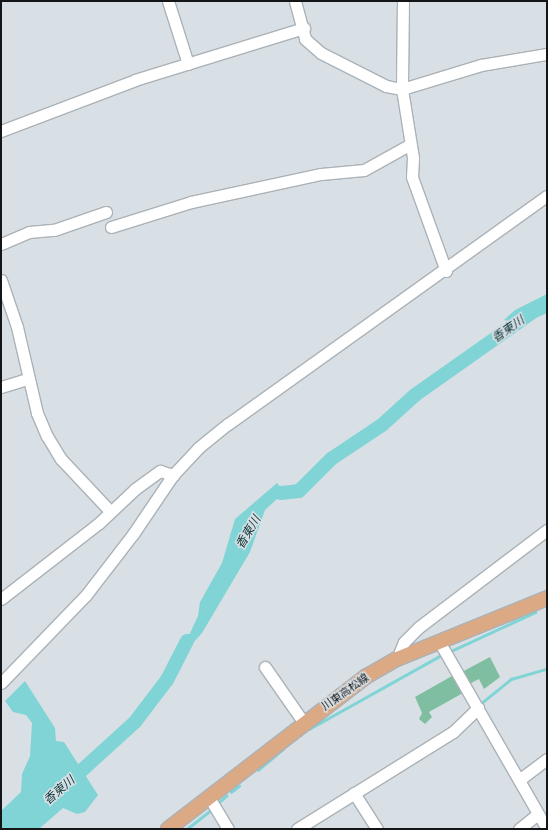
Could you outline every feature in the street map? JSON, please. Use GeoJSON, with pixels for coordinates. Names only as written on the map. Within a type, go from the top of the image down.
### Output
{"type":"FeatureCollection","features":[{"type":"Feature","properties":{"kind":"main road","name":"川東高松線"},"geometry":{"type":"LineString","coordinates":[[168,829],[210,799],[304,722],[367,676],[397,658],[440,643],[547,598]]}},
{"type":"Feature","properties":{"kind":"street"},"geometry":{"type":"LineString","coordinates":[[168,1],[188,64]]}},
{"type":"Feature","properties":{"kind":"street"},"geometry":{"type":"LineString","coordinates":[[295,1],[304,28],[305,40],[336,63],[402,89],[481,65],[547,54]]}},
{"type":"Feature","properties":{"kind":"street"},"geometry":{"type":"LineString","coordinates":[[403,1],[402,89],[417,196],[446,271]]}},
{"type":"Feature","properties":{"kind":"street"},"geometry":{"type":"LineString","coordinates":[[1,131],[188,64],[304,28]]}},
{"type":"Feature","properties":{"kind":"street"},"geometry":{"type":"LineString","coordinates":[[111,227],[191,202],[321,174],[364,170],[409,145]]}},
{"type":"Feature","properties":{"kind":"street"},"geometry":{"type":"LineString","coordinates":[[1,683],[95,584],[173,475],[198,448],[228,424],[446,271],[547,196]]}},
{"type":"Feature","properties":{"kind":"street"},"geometry":{"type":"LineString","coordinates":[[1,244],[29,232],[54,230],[106,212]]}},
{"type":"Feature","properties":{"kind":"street"},"geometry":{"type":"LineString","coordinates":[[1,280],[17,327],[28,379],[46,436],[61,459],[110,512]]}},
{"type":"Feature","properties":{"kind":"street"},"geometry":{"type":"LineString","coordinates":[[1,387],[28,379]]}},
{"type":"Feature","properties":{"kind":"street"},"geometry":{"type":"LineString","coordinates":[[1,599],[160,471],[173,475]]}},
{"type":"Feature","properties":{"kind":"street"},"geometry":{"type":"LineString","coordinates":[[397,658],[404,642],[419,627],[547,530]]}},
{"type":"Feature","properties":{"kind":"street"},"geometry":{"type":"LineString","coordinates":[[440,643],[519,780],[536,815],[547,829]]}},
{"type":"Feature","properties":{"kind":"street"},"geometry":{"type":"LineString","coordinates":[[265,667],[304,722]]}},
{"type":"Feature","properties":{"kind":"street"},"geometry":{"type":"LineString","coordinates":[[296,829],[453,732],[478,708]]}},
{"type":"Feature","properties":{"kind":"street"},"geometry":{"type":"LineString","coordinates":[[519,780],[547,759]]}},
{"type":"Feature","properties":{"kind":"street"},"geometry":{"type":"LineString","coordinates":[[354,793],[377,829]]}},
{"type":"Feature","properties":{"kind":"street"},"geometry":{"type":"LineString","coordinates":[[210,799],[228,829]]}},
{"type":"Feature","properties":{"kind":"street"},"geometry":{"type":"LineString","coordinates":[[519,829],[536,815]]}},
{"type":"Feature","properties":{"kind":"green space"},"geometry":{"type":"Polygon","coordinates":[[[490,657],[500,677],[484,689],[479,679],[467,685],[460,673],[490,657]]]}},
{"type":"Feature","properties":{"kind":"green space"},"geometry":{"type":"Polygon","coordinates":[[[452,676],[463,693],[429,712],[432,717],[425,724],[419,719],[422,713],[415,697],[452,676]]]}},
{"type":"Feature","properties":{"kind":"water"},"geometry":{"type":"Polygon","coordinates":[[[547,294],[547,313],[520,325],[504,320],[515,310],[547,294]]]}},
{"type":"Feature","properties":{"kind":"water"},"geometry":{"type":"Polygon","coordinates":[[[277,483],[285,492],[297,489],[302,493],[294,498],[277,499],[265,510],[250,552],[202,633],[177,661],[198,616],[200,602],[222,563],[235,519],[277,483]]]}},
{"type":"Feature","properties":{"kind":"water"},"geometry":{"type":"Polygon","coordinates":[[[25,681],[55,728],[56,741],[64,742],[98,795],[85,812],[77,814],[63,808],[39,829],[1,829],[1,811],[21,792],[22,774],[30,756],[32,723],[26,715],[13,712],[5,701],[25,681]]]}},
{"type":"Feature","properties":{"kind":"waterway","name":"香東川"},"geometry":{"type":"LineString","coordinates":[[281,493],[299,491],[331,459],[382,425],[415,395],[547,302]]}},
{"type":"Feature","properties":{"kind":"waterway"},"geometry":{"type":"LineString","coordinates":[[449,652],[535,612]]}},
{"type":"Feature","properties":{"kind":"waterway","name":"香東川"},"geometry":{"type":"LineString","coordinates":[[69,782],[135,722],[167,680],[187,641]]}},
{"type":"Feature","properties":{"kind":"waterway"},"geometry":{"type":"LineString","coordinates":[[309,729],[443,654]]}},
{"type":"Feature","properties":{"kind":"waterway"},"geometry":{"type":"LineString","coordinates":[[479,705],[511,679],[547,669]]}},
{"type":"Feature","properties":{"kind":"waterway"},"geometry":{"type":"LineString","coordinates":[[258,770],[283,749]]}},
{"type":"Feature","properties":{"kind":"waterway"},"geometry":{"type":"LineString","coordinates":[[231,792],[239,786]]}},
{"type":"Feature","properties":{"kind":"waterway"},"geometry":{"type":"LineString","coordinates":[[218,803],[226,796]]}},
{"type":"Feature","properties":{"kind":"waterway"},"geometry":{"type":"LineString","coordinates":[[188,828],[212,809]]}}]}
